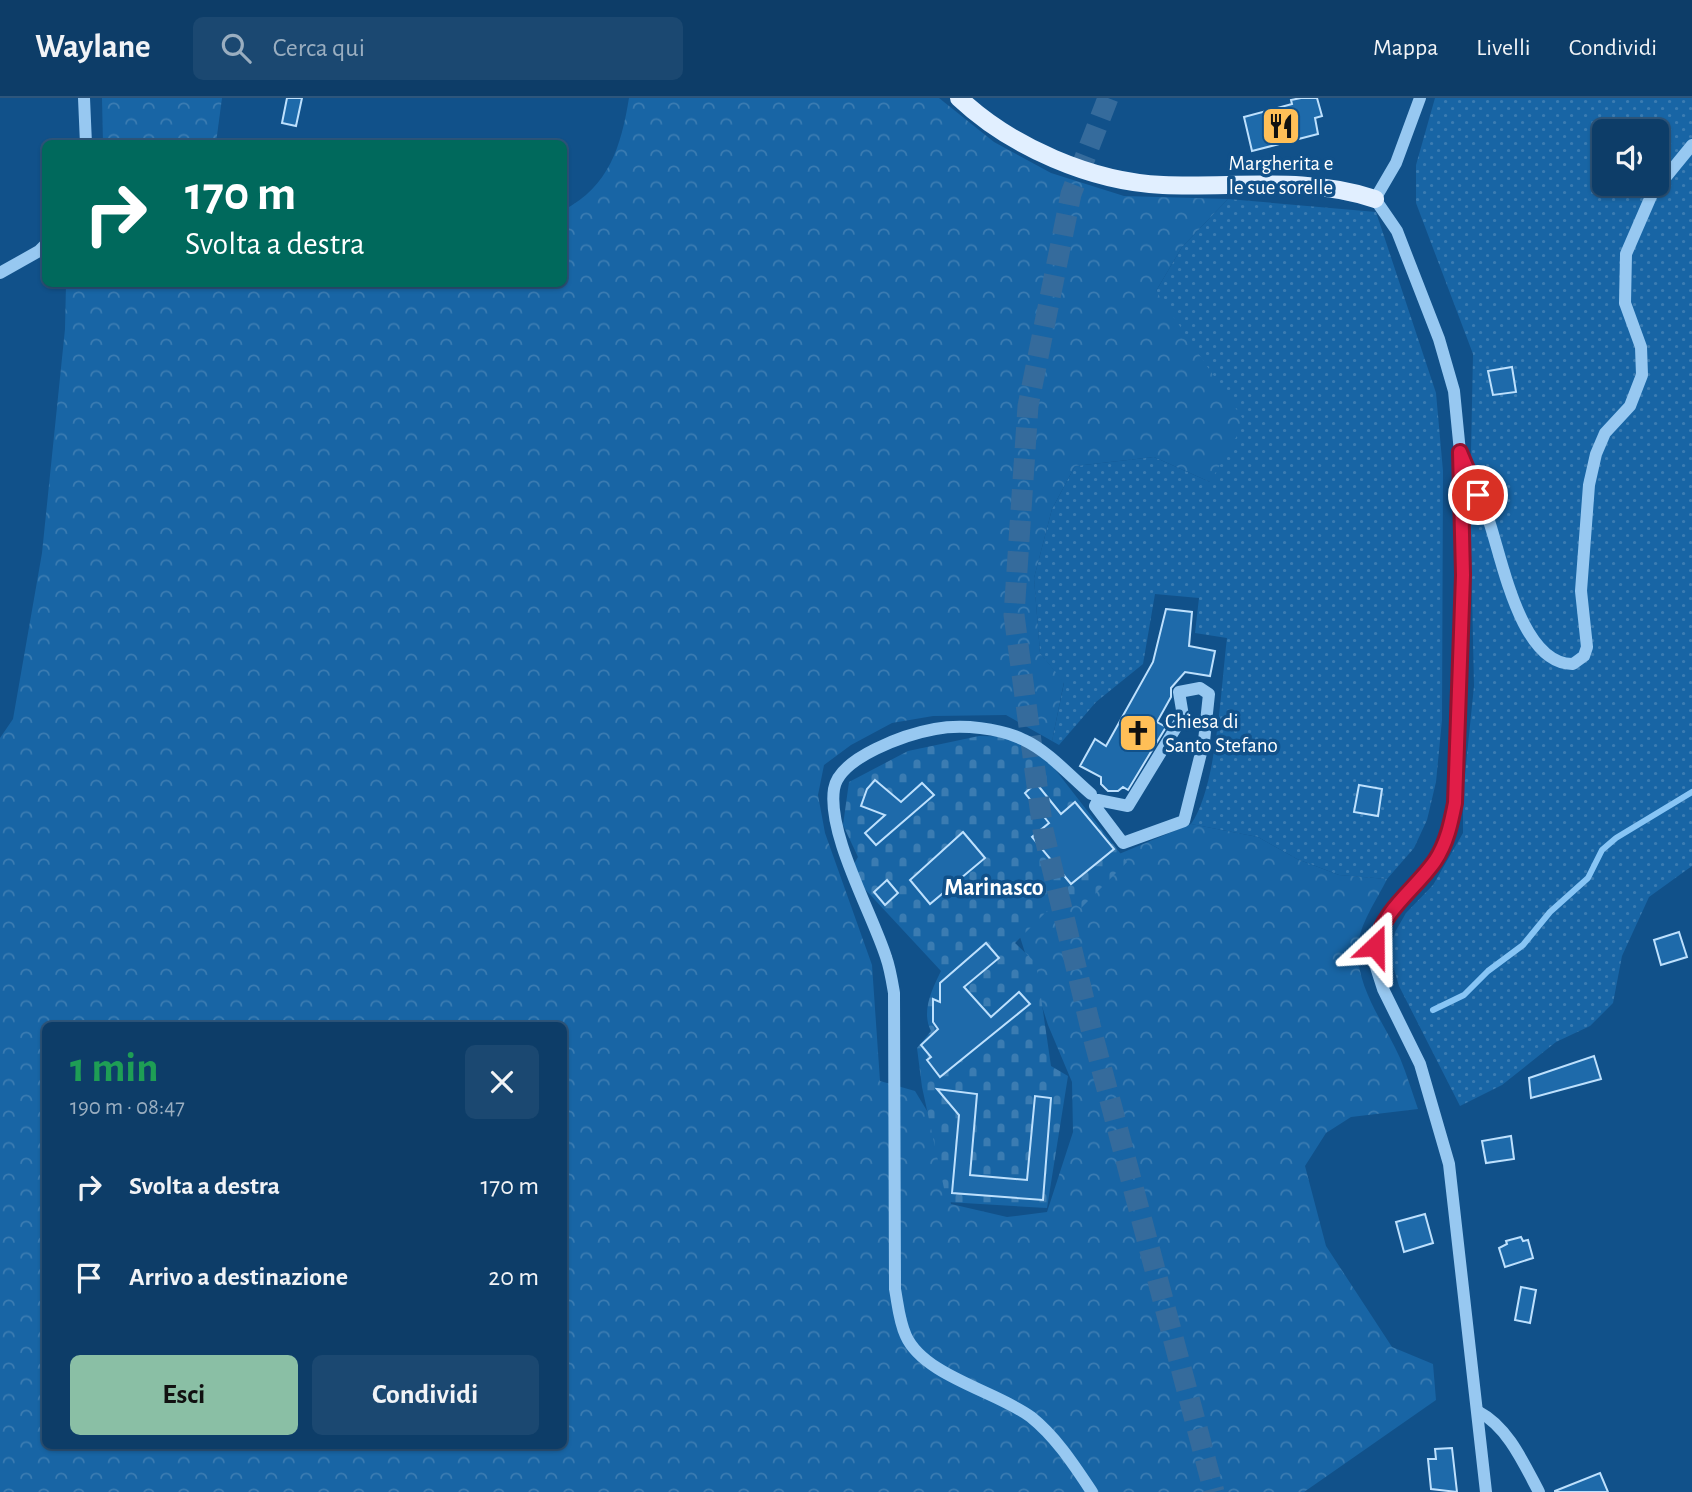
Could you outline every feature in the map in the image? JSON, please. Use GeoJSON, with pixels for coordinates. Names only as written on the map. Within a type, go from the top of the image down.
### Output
{"type":"FeatureCollection","features":[{"type":"Feature","properties":{"kind":"main road"},"geometry":{"type":"LineString","coordinates":[[959,98],[1019,141],[1072,163],[1130,181],[1163,185],[1261,184],[1314,187],[1352,192],[1375,200]]}},
{"type":"Feature","properties":{"kind":"street"},"geometry":{"type":"LineString","coordinates":[[84,98],[86,140]]}},
{"type":"Feature","properties":{"kind":"street"},"geometry":{"type":"LineString","coordinates":[[1420,98],[1393,170],[1375,200],[1397,231],[1439,339],[1454,391],[1460,452],[1463,575],[1455,803],[1441,850],[1381,925],[1374,956],[1383,989],[1428,1086],[1449,1164],[1486,1492]]}},
{"type":"Feature","properties":{"kind":"street"},"geometry":{"type":"LineString","coordinates":[[1460,452],[1488,516],[1516,606],[1542,652],[1559,662],[1573,664],[1584,656],[1587,647],[1581,577],[1586,511],[1596,454],[1605,433],[1630,406],[1642,375],[1641,347],[1625,303],[1626,254],[1652,194],[1692,145]]}},
{"type":"Feature","properties":{"kind":"street"},"geometry":{"type":"LineString","coordinates":[[0,273],[42,249]]}},
{"type":"Feature","properties":{"kind":"street"},"geometry":{"type":"LineString","coordinates":[[1091,1492],[1052,1436],[1029,1416],[926,1359],[907,1339],[899,1317],[895,1289],[894,993],[887,958],[842,841],[833,791],[840,773],[863,755],[884,746],[937,729],[1002,732],[1026,740],[1093,800],[1123,843],[1184,821],[1204,741],[1209,694],[1199,688],[1179,692],[1183,716],[1128,806],[1093,800]]}},
{"type":"Feature","properties":{"kind":"street"},"geometry":{"type":"LineString","coordinates":[[1479,1412],[1491,1418],[1503,1431],[1539,1492]]}},
{"type":"Feature","properties":{"kind":"green space"},"geometry":{"type":"Polygon","coordinates":[[[102,98],[222,98],[216,140],[103,140],[102,98]]]}},
{"type":"Feature","properties":{"kind":"green space"},"geometry":{"type":"Polygon","coordinates":[[[629,98],[939,98],[994,142],[1051,173],[1124,196],[1228,199],[1182,247],[1156,291],[1245,422],[1210,482],[1154,457],[1075,466],[1052,509],[1034,578],[1040,653],[1064,682],[1052,741],[1006,715],[933,716],[892,723],[851,745],[824,765],[818,795],[825,833],[872,965],[880,1081],[915,1091],[935,1124],[951,1204],[1007,1217],[1047,1212],[1073,1132],[1072,1082],[1048,1025],[1020,937],[1037,909],[1119,854],[1191,824],[1258,837],[1297,859],[1339,875],[1387,879],[1369,912],[1359,939],[1359,963],[1366,991],[1400,1058],[1418,1109],[1351,1117],[1326,1133],[1305,1166],[1326,1246],[1392,1347],[1433,1364],[1436,1400],[1304,1492],[0,1492],[0,738],[13,719],[42,553],[65,329],[66,287],[567,287],[567,208],[592,189],[602,177],[622,133],[629,98]]]}},
{"type":"Feature","properties":{"kind":"green space"},"geometry":{"type":"Polygon","coordinates":[[[1435,98],[1692,98],[1692,866],[1649,897],[1622,956],[1613,1003],[1590,1026],[1556,1042],[1502,1085],[1460,1106],[1399,986],[1389,952],[1395,932],[1406,913],[1433,885],[1463,833],[1463,794],[1474,686],[1470,501],[1473,354],[1416,203],[1416,165],[1435,98]]]}},
{"type":"Feature","properties":{"kind":"green space"},"geometry":{"type":"Polygon","coordinates":[[[1228,199],[1376,212],[1436,393],[1443,471],[1442,720],[1436,782],[1427,820],[1414,848],[1387,879],[1339,875],[1297,859],[1258,837],[1191,824],[1200,808],[1212,762],[1227,638],[1195,633],[1199,598],[1155,594],[1143,664],[1096,702],[1059,745],[1052,741],[1064,683],[1040,653],[1034,578],[1052,509],[1075,466],[1154,457],[1210,482],[1156,291],[1182,247],[1228,199]]]}},
{"type":"Feature","properties":{"kind":"green space"},"geometry":{"type":"Polygon","coordinates":[[[979,736],[1030,737],[1127,862],[1081,908],[1062,896],[1015,943],[1036,963],[1051,1066],[1068,1076],[1047,1208],[947,1202],[922,1087],[917,1048],[931,1031],[927,1008],[941,971],[849,872],[858,857],[843,825],[849,782],[908,751],[979,736]]]}},
{"type":"Feature","properties":{"kind":"building"},"geometry":{"type":"Polygon","coordinates":[[[287,98],[302,98],[296,126],[282,123],[287,98]]]}},
{"type":"Feature","properties":{"kind":"building","name":"Margherita e le sue sorelle"},"geometry":{"type":"Polygon","coordinates":[[[1317,98],[1322,116],[1315,118],[1318,134],[1252,151],[1244,117],[1292,104],[1291,100],[1317,98]]]}},
{"type":"Feature","properties":{"kind":"building"},"geometry":{"type":"Polygon","coordinates":[[[1512,367],[1516,392],[1493,395],[1488,371],[1512,367]]]}},
{"type":"Feature","properties":{"kind":"building"},"geometry":{"type":"Polygon","coordinates":[[[1166,609],[1192,612],[1189,646],[1215,651],[1210,676],[1185,672],[1171,688],[1171,697],[1157,722],[1166,727],[1128,790],[1123,787],[1118,791],[1108,791],[1101,784],[1101,777],[1080,766],[1095,739],[1106,746],[1153,662],[1166,609]]]}},
{"type":"Feature","properties":{"kind":"building"},"geometry":{"type":"Polygon","coordinates":[[[875,780],[901,802],[922,783],[934,795],[876,845],[865,833],[885,815],[861,806],[867,789],[875,780]]]}},
{"type":"Feature","properties":{"kind":"building"},"geometry":{"type":"Polygon","coordinates":[[[1036,783],[1061,814],[1075,802],[1114,849],[1071,884],[1032,837],[1049,823],[1025,793],[1036,783]]]}},
{"type":"Feature","properties":{"kind":"building"},"geometry":{"type":"Polygon","coordinates":[[[1359,785],[1382,789],[1378,816],[1354,812],[1359,785]]]}},
{"type":"Feature","properties":{"kind":"building"},"geometry":{"type":"Polygon","coordinates":[[[963,832],[985,858],[930,904],[910,880],[963,832]]]}},
{"type":"Feature","properties":{"kind":"building"},"geometry":{"type":"Polygon","coordinates":[[[887,880],[898,893],[885,905],[874,892],[887,880]]]}},
{"type":"Feature","properties":{"kind":"building"},"geometry":{"type":"Polygon","coordinates":[[[1679,932],[1687,957],[1661,965],[1654,940],[1679,932]]]}},
{"type":"Feature","properties":{"kind":"building"},"geometry":{"type":"Polygon","coordinates":[[[986,943],[999,958],[964,987],[991,1017],[1019,992],[1030,1004],[940,1077],[927,1060],[931,1057],[921,1045],[938,1029],[933,1022],[933,999],[940,1002],[940,983],[986,943]]]}},
{"type":"Feature","properties":{"kind":"building"},"geometry":{"type":"Polygon","coordinates":[[[1594,1056],[1601,1079],[1531,1098],[1529,1078],[1594,1056]]]}},
{"type":"Feature","properties":{"kind":"building"},"geometry":{"type":"Polygon","coordinates":[[[937,1089],[977,1094],[970,1175],[1027,1180],[1035,1096],[1051,1098],[1043,1200],[952,1193],[959,1115],[937,1089]]]}},
{"type":"Feature","properties":{"kind":"building"},"geometry":{"type":"Polygon","coordinates":[[[1511,1136],[1514,1159],[1486,1163],[1482,1141],[1511,1136]]]}},
{"type":"Feature","properties":{"kind":"building"},"geometry":{"type":"Polygon","coordinates":[[[1425,1214],[1433,1243],[1404,1252],[1396,1222],[1425,1214]]]}},
{"type":"Feature","properties":{"kind":"building"},"geometry":{"type":"Polygon","coordinates":[[[1521,1237],[1523,1241],[1528,1240],[1533,1258],[1505,1267],[1499,1248],[1507,1244],[1506,1241],[1521,1237]]]}},
{"type":"Feature","properties":{"kind":"building"},"geometry":{"type":"Polygon","coordinates":[[[1521,1287],[1536,1290],[1530,1323],[1515,1320],[1521,1287]]]}},
{"type":"Feature","properties":{"kind":"building"},"geometry":{"type":"Polygon","coordinates":[[[1452,1448],[1457,1492],[1431,1489],[1428,1459],[1436,1459],[1435,1449],[1452,1448]]]}},
{"type":"Feature","properties":{"kind":"building"},"geometry":{"type":"Polygon","coordinates":[[[1600,1473],[1608,1492],[1555,1492],[1555,1491],[1600,1473]]]}},
{"type":"Feature","properties":{"kind":"waterway"},"geometry":{"type":"LineString","coordinates":[[1433,1010],[1464,995],[1488,971],[1523,945],[1550,912],[1588,878],[1602,850],[1616,838],[1692,792]]}},
{"type":"Feature","properties":{"kind":"tunnel"},"geometry":{"type":"LineString","coordinates":[[1108,98],[1071,194],[1028,406],[1014,615],[1043,830],[1090,1025],[1214,1492]]}},
{"type":"Feature","properties":{"kind":"place","name":"Margherita e le sue sorelle"},"geometry":{"type":"Point","coordinates":[1281,126]}},
{"type":"Feature","properties":{"kind":"place","name":"Chiesa di Santo Stefano"},"geometry":{"type":"Point","coordinates":[1138,733]}},
{"type":"Feature","properties":{"kind":"district","name":"Marinasco"},"geometry":{"type":"Point","coordinates":[994,888]}},
{"type":"Feature","properties":{"kind":"route"},"geometry":{"type":"LineString","coordinates":[[1375,946],[1381,925],[1395,905],[1435,861],[1447,838],[1455,803],[1463,575],[1460,452],[1478,495]]}}]}
